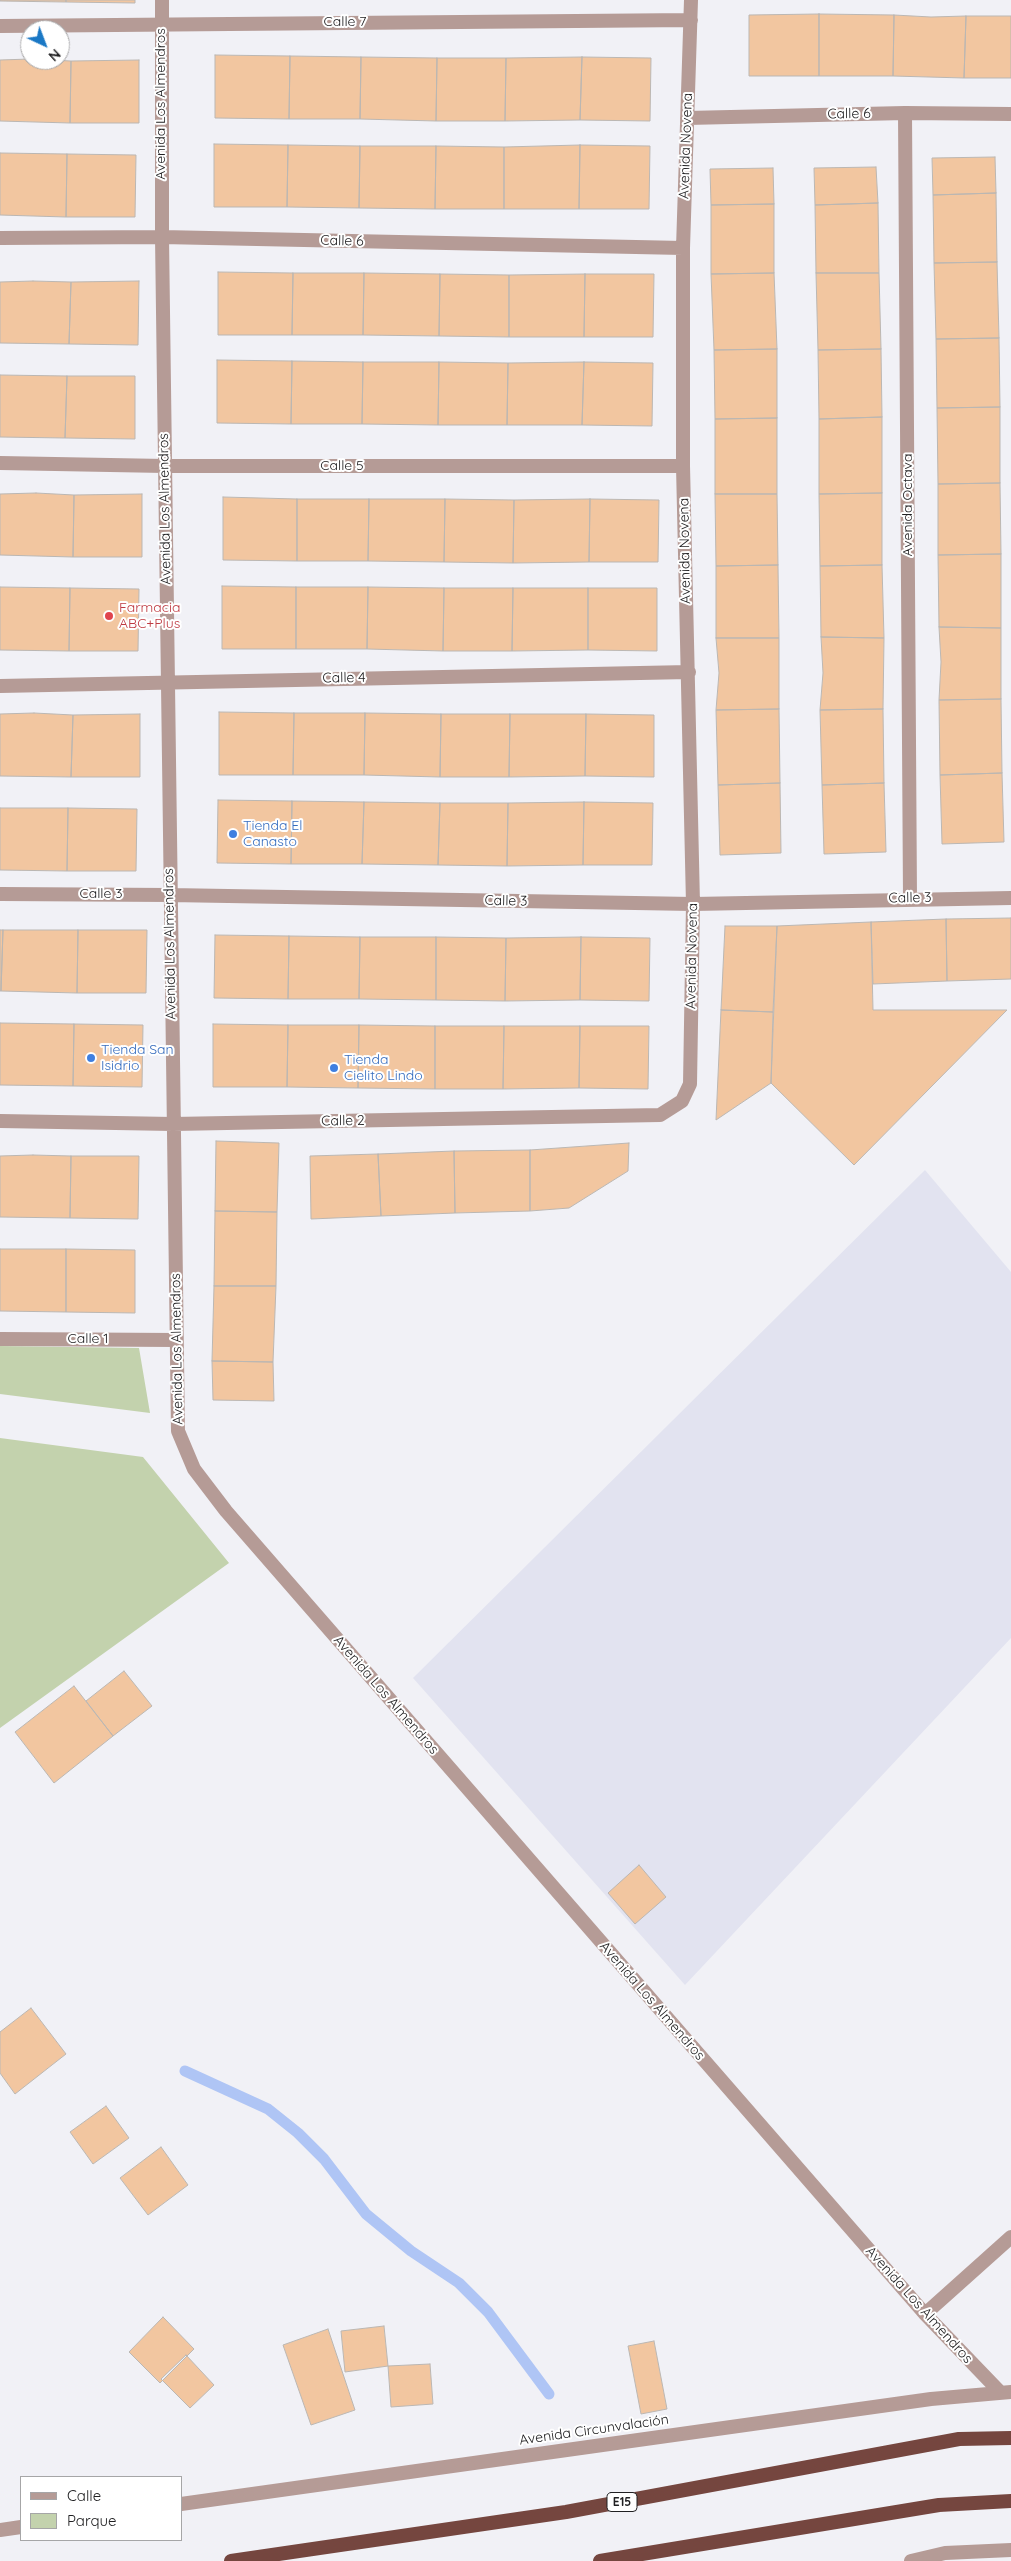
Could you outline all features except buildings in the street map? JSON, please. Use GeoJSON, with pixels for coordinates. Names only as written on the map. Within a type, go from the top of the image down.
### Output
{"type":"FeatureCollection","features":[{"type":"Feature","properties":{"kind":"highway","name":"E15"},"geometry":{"type":"LineString","coordinates":[[231,2561],[566,2512],[958,2439],[1011,2438]]}},
{"type":"Feature","properties":{"kind":"highway"},"geometry":{"type":"LineString","coordinates":[[600,2561],[939,2505],[1011,2501]]}},
{"type":"Feature","properties":{"kind":"street","name":"Avenida Los Almendros"},"geometry":{"type":"LineString","coordinates":[[162,0],[162,237],[178,1431],[194,1469],[226,1511],[925,2314],[1005,2392]]}},
{"type":"Feature","properties":{"kind":"street","name":"Avenida Novena"},"geometry":{"type":"LineString","coordinates":[[682,1101],[690,1084],[693,904],[683,466],[683,248],[691,0]]}},
{"type":"Feature","properties":{"kind":"street","name":"Calle 7"},"geometry":{"type":"LineString","coordinates":[[0,26],[161,23],[691,20]]}},
{"type":"Feature","properties":{"kind":"street","name":"Calle 6"},"geometry":{"type":"LineString","coordinates":[[687,118],[905,112],[1011,114]]}},
{"type":"Feature","properties":{"kind":"street","name":"Avenida Octava"},"geometry":{"type":"LineString","coordinates":[[905,112],[910,898]]}},
{"type":"Feature","properties":{"kind":"street","name":"Calle 6"},"geometry":{"type":"LineString","coordinates":[[0,238],[162,237],[683,248]]}},
{"type":"Feature","properties":{"kind":"street","name":"Calle 5"},"geometry":{"type":"LineString","coordinates":[[0,463],[165,466],[683,466]]}},
{"type":"Feature","properties":{"kind":"street","name":"Calle 4"},"geometry":{"type":"LineString","coordinates":[[0,686],[689,672]]}},
{"type":"Feature","properties":{"kind":"street","name":"Calle 3"},"geometry":{"type":"LineString","coordinates":[[0,894],[170,894],[693,904],[910,898],[1011,898]]}},
{"type":"Feature","properties":{"kind":"street","name":"Calle 2"},"geometry":{"type":"LineString","coordinates":[[0,1121],[173,1124],[660,1115],[682,1101]]}},
{"type":"Feature","properties":{"kind":"street","name":"Calle 1"},"geometry":{"type":"LineString","coordinates":[[0,1339],[176,1340]]}},
{"type":"Feature","properties":{"kind":"street"},"geometry":{"type":"LineString","coordinates":[[925,2314],[1011,2237]]}},
{"type":"Feature","properties":{"kind":"street","name":"Avenida Circunvalación"},"geometry":{"type":"LineString","coordinates":[[182,2504],[930,2399],[1005,2392]]}},
{"type":"Feature","properties":{"kind":"street"},"geometry":{"type":"LineString","coordinates":[[0,2530],[20,2526]]}},
{"type":"Feature","properties":{"kind":"street"},"geometry":{"type":"LineString","coordinates":[[911,2561],[945,2553],[1011,2550]]}},
{"type":"Feature","properties":{"kind":"shaded area"},"geometry":{"type":"Polygon","coordinates":[[[925,1170],[1011,1272],[1011,1638],[685,1985],[413,1678],[925,1170]]]}},
{"type":"Feature","properties":{"kind":"green space"},"geometry":{"type":"Polygon","coordinates":[[[0,1346],[139,1348],[150,1413],[0,1394],[0,1346]]]}},
{"type":"Feature","properties":{"kind":"green space"},"geometry":{"type":"Polygon","coordinates":[[[0,1438],[143,1457],[229,1563],[0,1728],[0,1438]]]}},
{"type":"Feature","properties":{"kind":"waterway"},"geometry":{"type":"LineString","coordinates":[[185,2071],[268,2109],[298,2133],[324,2159],[366,2214],[411,2251],[459,2283],[488,2312],[549,2394]]}},
{"type":"Feature","properties":{"kind":"place","name":"Farmacia ABC+Plus"},"geometry":{"type":"Point","coordinates":[109,616]}},
{"type":"Feature","properties":{"kind":"place","name":"Tienda El Canasto"},"geometry":{"type":"Point","coordinates":[233,834]}},
{"type":"Feature","properties":{"kind":"place","name":"Tienda San Isidrio"},"geometry":{"type":"Point","coordinates":[91,1058]}},
{"type":"Feature","properties":{"kind":"place","name":"Tienda Cielito Lindo"},"geometry":{"type":"Point","coordinates":[334,1068]}}]}
